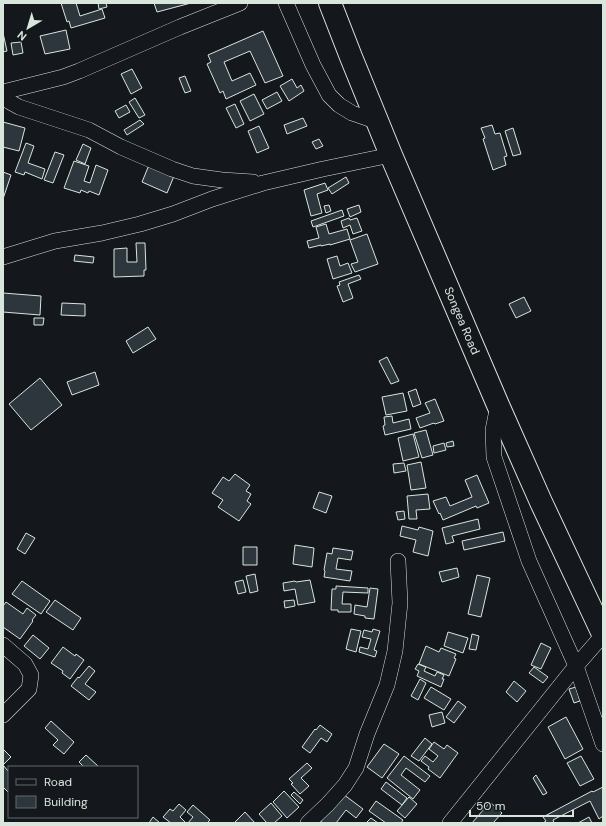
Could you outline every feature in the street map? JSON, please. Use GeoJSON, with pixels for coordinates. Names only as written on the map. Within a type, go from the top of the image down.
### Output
{"type":"FeatureCollection","features":[{"type":"Feature","properties":{"kind":"highway","name":"Songea Road"},"geometry":{"type":"LineString","coordinates":[[330,3],[391,156],[498,405],[540,502],[603,634]]}},
{"type":"Feature","properties":{"kind":"street"},"geometry":{"type":"LineString","coordinates":[[3,92],[56,79],[79,71],[180,27],[240,3]]}},
{"type":"Feature","properties":{"kind":"street"},"geometry":{"type":"LineString","coordinates":[[286,3],[313,65],[329,95],[339,106],[352,113],[378,122]]}},
{"type":"Feature","properties":{"kind":"street"},"geometry":{"type":"LineString","coordinates":[[3,96],[26,110],[89,130],[121,147],[179,172],[193,176],[222,180],[263,183]]}},
{"type":"Feature","properties":{"kind":"street"},"geometry":{"type":"LineString","coordinates":[[3,257],[55,241],[102,233],[140,224],[263,183],[323,169],[391,156]]}},
{"type":"Feature","properties":{"kind":"street"},"geometry":{"type":"LineString","coordinates":[[498,405],[493,430],[494,457],[529,561],[576,666],[603,744]]}},
{"type":"Feature","properties":{"kind":"street"},"geometry":{"type":"LineString","coordinates":[[308,823],[345,785],[356,768],[367,734],[387,685],[396,651],[400,603],[398,561]]}},
{"type":"Feature","properties":{"kind":"street"},"geometry":{"type":"LineString","coordinates":[[450,823],[603,634]]}},
{"type":"Feature","properties":{"kind":"street"},"geometry":{"type":"LineString","coordinates":[[3,645],[26,664],[31,675],[29,689],[3,715]]}},
{"type":"Feature","properties":{"kind":"building"},"geometry":{"type":"Polygon","coordinates":[[[61,3],[76,3],[80,16],[102,9],[105,18],[71,28],[69,21],[67,22],[61,3]]]}},
{"type":"Feature","properties":{"kind":"building"},"geometry":{"type":"Polygon","coordinates":[[[98,3],[106,3],[107,7],[99,9],[98,3]]]}},
{"type":"Feature","properties":{"kind":"building"},"geometry":{"type":"Polygon","coordinates":[[[154,3],[191,3],[157,12],[154,3]]]}},
{"type":"Feature","properties":{"kind":"building"},"geometry":{"type":"Polygon","coordinates":[[[66,30],[70,49],[45,54],[40,36],[66,30]]]}},
{"type":"Feature","properties":{"kind":"building"},"geometry":{"type":"Polygon","coordinates":[[[263,31],[283,76],[265,83],[250,51],[224,62],[232,81],[250,73],[256,85],[226,99],[223,91],[220,93],[207,64],[211,62],[208,55],[263,31]]]}},
{"type":"Feature","properties":{"kind":"building"},"geometry":{"type":"Polygon","coordinates":[[[3,33],[7,51],[3,52],[3,33]]]}},
{"type":"Feature","properties":{"kind":"building"},"geometry":{"type":"Polygon","coordinates":[[[21,42],[23,53],[13,55],[11,43],[21,42]]]}},
{"type":"Feature","properties":{"kind":"building"},"geometry":{"type":"Polygon","coordinates":[[[132,69],[142,88],[131,94],[121,74],[132,69]]]}},
{"type":"Feature","properties":{"kind":"building"},"geometry":{"type":"Polygon","coordinates":[[[185,76],[191,91],[185,93],[179,78],[185,76]]]}},
{"type":"Feature","properties":{"kind":"building"},"geometry":{"type":"Polygon","coordinates":[[[292,79],[297,88],[301,85],[304,91],[289,101],[280,86],[292,79]]]}},
{"type":"Feature","properties":{"kind":"building"},"geometry":{"type":"Polygon","coordinates":[[[277,92],[282,101],[267,109],[262,100],[277,92]]]}},
{"type":"Feature","properties":{"kind":"building"},"geometry":{"type":"Polygon","coordinates":[[[254,94],[264,114],[250,121],[240,101],[254,94]]]}},
{"type":"Feature","properties":{"kind":"building"},"geometry":{"type":"Polygon","coordinates":[[[135,98],[145,115],[139,118],[129,102],[135,98]]]}},
{"type":"Feature","properties":{"kind":"building"},"geometry":{"type":"Polygon","coordinates":[[[235,104],[244,124],[236,128],[226,108],[235,104]]]}},
{"type":"Feature","properties":{"kind":"building"},"geometry":{"type":"Polygon","coordinates":[[[126,105],[130,112],[119,118],[115,111],[126,105]]]}},
{"type":"Feature","properties":{"kind":"building"},"geometry":{"type":"Polygon","coordinates":[[[303,118],[307,126],[287,134],[284,125],[303,118]]]}},
{"type":"Feature","properties":{"kind":"building"},"geometry":{"type":"Polygon","coordinates":[[[140,120],[144,124],[127,135],[124,130],[140,120]]]}},
{"type":"Feature","properties":{"kind":"building"},"geometry":{"type":"Polygon","coordinates":[[[3,122],[25,128],[19,151],[3,147],[3,122]]]}},
{"type":"Feature","properties":{"kind":"building"},"geometry":{"type":"Polygon","coordinates":[[[492,125],[495,134],[500,133],[507,156],[504,157],[506,165],[493,170],[481,128],[492,125]]]}},
{"type":"Feature","properties":{"kind":"building"},"geometry":{"type":"Polygon","coordinates":[[[259,126],[269,148],[257,153],[248,131],[259,126]]]}},
{"type":"Feature","properties":{"kind":"building"},"geometry":{"type":"Polygon","coordinates":[[[513,128],[521,154],[513,156],[505,131],[513,128]]]}},
{"type":"Feature","properties":{"kind":"building"},"geometry":{"type":"Polygon","coordinates":[[[319,139],[323,146],[316,149],[312,142],[319,139]]]}},
{"type":"Feature","properties":{"kind":"building"},"geometry":{"type":"Polygon","coordinates":[[[26,143],[34,146],[28,163],[45,169],[42,179],[25,172],[24,175],[15,172],[26,143]]]}},
{"type":"Feature","properties":{"kind":"building"},"geometry":{"type":"Polygon","coordinates":[[[83,144],[91,148],[85,164],[76,160],[83,144]]]}},
{"type":"Feature","properties":{"kind":"building"},"geometry":{"type":"Polygon","coordinates":[[[55,152],[64,155],[53,183],[44,180],[55,152]]]}},
{"type":"Feature","properties":{"kind":"building"},"geometry":{"type":"Polygon","coordinates":[[[74,161],[89,166],[84,181],[90,183],[96,165],[108,170],[99,195],[89,191],[88,193],[81,190],[80,193],[64,188],[74,161]]]}},
{"type":"Feature","properties":{"kind":"building"},"geometry":{"type":"Polygon","coordinates":[[[149,165],[174,176],[167,193],[142,182],[149,165]]]}},
{"type":"Feature","properties":{"kind":"building"},"geometry":{"type":"Polygon","coordinates":[[[3,172],[11,175],[3,199],[3,172]]]}},
{"type":"Feature","properties":{"kind":"building"},"geometry":{"type":"Polygon","coordinates":[[[346,177],[349,183],[332,194],[328,188],[346,177]]]}},
{"type":"Feature","properties":{"kind":"building"},"geometry":{"type":"Polygon","coordinates":[[[325,183],[328,190],[317,194],[322,213],[311,216],[304,190],[325,183]]]}},
{"type":"Feature","properties":{"kind":"building"},"geometry":{"type":"Polygon","coordinates":[[[329,205],[331,211],[326,213],[324,206],[329,205]]]}},
{"type":"Feature","properties":{"kind":"building"},"geometry":{"type":"Polygon","coordinates":[[[359,205],[361,212],[350,217],[347,209],[359,205]]]}},
{"type":"Feature","properties":{"kind":"building"},"geometry":{"type":"Polygon","coordinates":[[[342,210],[344,216],[313,227],[311,221],[342,210]]]}},
{"type":"Feature","properties":{"kind":"building"},"geometry":{"type":"Polygon","coordinates":[[[349,218],[350,220],[357,218],[362,231],[353,234],[350,225],[343,228],[341,221],[349,218]]]}},
{"type":"Feature","properties":{"kind":"building"},"geometry":{"type":"Polygon","coordinates":[[[326,224],[329,234],[347,229],[350,239],[330,245],[321,245],[309,248],[307,241],[319,238],[316,227],[326,224]]]}},
{"type":"Feature","properties":{"kind":"building"},"geometry":{"type":"Polygon","coordinates":[[[367,234],[378,264],[355,272],[351,264],[358,262],[350,240],[367,234]]]}},
{"type":"Feature","properties":{"kind":"building"},"geometry":{"type":"Polygon","coordinates":[[[136,243],[145,243],[146,270],[144,270],[144,276],[114,277],[114,249],[127,248],[127,262],[137,262],[136,243]]]}},
{"type":"Feature","properties":{"kind":"building"},"geometry":{"type":"Polygon","coordinates":[[[75,255],[94,257],[93,263],[74,261],[75,255]]]}},
{"type":"Feature","properties":{"kind":"building"},"geometry":{"type":"Polygon","coordinates":[[[337,256],[340,266],[348,263],[352,273],[333,279],[327,259],[337,256]]]}},
{"type":"Feature","properties":{"kind":"building"},"geometry":{"type":"Polygon","coordinates":[[[359,275],[361,279],[348,284],[353,298],[343,302],[337,286],[340,285],[339,282],[359,275]]]}},
{"type":"Feature","properties":{"kind":"building"},"geometry":{"type":"Polygon","coordinates":[[[3,293],[41,296],[40,315],[3,312],[3,293]]]}},
{"type":"Feature","properties":{"kind":"building"},"geometry":{"type":"Polygon","coordinates":[[[524,297],[531,311],[516,318],[509,304],[524,297]]]}},
{"type":"Feature","properties":{"kind":"building"},"geometry":{"type":"Polygon","coordinates":[[[62,303],[85,304],[85,316],[61,315],[62,303]]]}},
{"type":"Feature","properties":{"kind":"building"},"geometry":{"type":"Polygon","coordinates":[[[34,318],[44,318],[43,325],[34,325],[34,318]]]}},
{"type":"Feature","properties":{"kind":"building"},"geometry":{"type":"Polygon","coordinates":[[[148,327],[156,339],[133,353],[126,341],[148,327]]]}},
{"type":"Feature","properties":{"kind":"building"},"geometry":{"type":"Polygon","coordinates":[[[387,357],[399,381],[391,384],[379,361],[387,357]]]}},
{"type":"Feature","properties":{"kind":"building"},"geometry":{"type":"Polygon","coordinates":[[[95,372],[99,385],[72,395],[67,382],[95,372]]]}},
{"type":"Feature","properties":{"kind":"building"},"geometry":{"type":"Polygon","coordinates":[[[40,378],[62,405],[31,430],[9,404],[40,378]]]}},
{"type":"Feature","properties":{"kind":"building"},"geometry":{"type":"Polygon","coordinates":[[[416,389],[421,404],[413,407],[408,392],[416,389]]]}},
{"type":"Feature","properties":{"kind":"building"},"geometry":{"type":"Polygon","coordinates":[[[403,393],[407,411],[386,415],[382,397],[403,393]]]}},
{"type":"Feature","properties":{"kind":"building"},"geometry":{"type":"Polygon","coordinates":[[[435,399],[444,421],[420,428],[416,418],[430,413],[425,403],[435,399]]]}},
{"type":"Feature","properties":{"kind":"building"},"geometry":{"type":"Polygon","coordinates":[[[392,416],[393,423],[409,419],[411,429],[385,435],[383,426],[385,425],[384,417],[392,416]]]}},
{"type":"Feature","properties":{"kind":"building"},"geometry":{"type":"Polygon","coordinates":[[[426,430],[433,455],[422,458],[414,433],[426,430]]]}},
{"type":"Feature","properties":{"kind":"building"},"geometry":{"type":"Polygon","coordinates":[[[413,434],[419,457],[403,461],[398,438],[413,434]]]}},
{"type":"Feature","properties":{"kind":"building"},"geometry":{"type":"Polygon","coordinates":[[[453,441],[454,446],[447,447],[446,443],[453,441]]]}},
{"type":"Feature","properties":{"kind":"building"},"geometry":{"type":"Polygon","coordinates":[[[444,443],[446,450],[434,453],[433,446],[444,443]]]}},
{"type":"Feature","properties":{"kind":"building"},"geometry":{"type":"Polygon","coordinates":[[[421,462],[426,488],[411,490],[407,465],[421,462]]]}},
{"type":"Feature","properties":{"kind":"building"},"geometry":{"type":"Polygon","coordinates":[[[404,463],[406,471],[394,473],[393,464],[404,463]]]}},
{"type":"Feature","properties":{"kind":"building"},"geometry":{"type":"Polygon","coordinates":[[[235,474],[250,485],[246,491],[251,494],[247,501],[251,504],[239,521],[218,507],[223,500],[212,493],[223,477],[229,481],[235,474]]]}},
{"type":"Feature","properties":{"kind":"building"},"geometry":{"type":"Polygon","coordinates":[[[477,475],[489,503],[477,508],[476,506],[443,520],[433,501],[446,497],[450,506],[472,497],[465,480],[477,475]]]}},
{"type":"Feature","properties":{"kind":"building"},"geometry":{"type":"Polygon","coordinates":[[[319,492],[332,496],[326,513],[313,508],[319,492]]]}},
{"type":"Feature","properties":{"kind":"building"},"geometry":{"type":"Polygon","coordinates":[[[428,494],[430,509],[416,510],[417,519],[409,519],[407,496],[428,494]]]}},
{"type":"Feature","properties":{"kind":"building"},"geometry":{"type":"Polygon","coordinates":[[[404,511],[405,519],[398,520],[396,512],[404,511]]]}},
{"type":"Feature","properties":{"kind":"building"},"geometry":{"type":"Polygon","coordinates":[[[478,519],[480,529],[452,536],[454,542],[446,544],[442,528],[478,519]]]}},
{"type":"Feature","properties":{"kind":"building"},"geometry":{"type":"Polygon","coordinates":[[[402,526],[418,530],[419,527],[433,531],[428,556],[413,552],[416,540],[400,536],[402,526]]]}},
{"type":"Feature","properties":{"kind":"building"},"geometry":{"type":"Polygon","coordinates":[[[503,532],[505,541],[464,550],[462,541],[503,532]]]}},
{"type":"Feature","properties":{"kind":"building"},"geometry":{"type":"Polygon","coordinates":[[[26,533],[35,538],[25,554],[17,549],[26,533]]]}},
{"type":"Feature","properties":{"kind":"building"},"geometry":{"type":"Polygon","coordinates":[[[295,545],[314,548],[312,567],[293,564],[295,545]]]}},
{"type":"Feature","properties":{"kind":"building"},"geometry":{"type":"Polygon","coordinates":[[[243,547],[257,547],[257,565],[243,565],[243,547]]]}},
{"type":"Feature","properties":{"kind":"building"},"geometry":{"type":"Polygon","coordinates":[[[333,548],[353,551],[351,560],[338,558],[336,569],[352,571],[350,581],[324,577],[327,553],[332,554],[333,548]]]}},
{"type":"Feature","properties":{"kind":"building"},"geometry":{"type":"Polygon","coordinates":[[[457,568],[459,577],[442,582],[439,572],[457,568]]]}},
{"type":"Feature","properties":{"kind":"building"},"geometry":{"type":"Polygon","coordinates":[[[255,574],[258,591],[250,593],[246,576],[255,574]]]}},
{"type":"Feature","properties":{"kind":"building"},"geometry":{"type":"Polygon","coordinates":[[[477,575],[490,578],[481,617],[468,614],[477,575]]]}},
{"type":"Feature","properties":{"kind":"building"},"geometry":{"type":"Polygon","coordinates":[[[243,580],[246,592],[238,594],[235,582],[243,580]]]}},
{"type":"Feature","properties":{"kind":"building"},"geometry":{"type":"Polygon","coordinates":[[[310,580],[315,602],[298,605],[295,589],[284,591],[283,583],[310,580]]]}},
{"type":"Feature","properties":{"kind":"building"},"geometry":{"type":"Polygon","coordinates":[[[22,581],[50,601],[41,614],[12,594],[22,581]]]}},
{"type":"Feature","properties":{"kind":"building"},"geometry":{"type":"Polygon","coordinates":[[[336,586],[368,588],[368,593],[343,592],[342,604],[351,604],[351,612],[338,612],[338,610],[331,610],[332,589],[336,589],[336,586]]]}},
{"type":"Feature","properties":{"kind":"building"},"geometry":{"type":"Polygon","coordinates":[[[370,588],[378,589],[374,619],[365,618],[365,616],[354,614],[355,605],[367,607],[370,588]]]}},
{"type":"Feature","properties":{"kind":"building"},"geometry":{"type":"Polygon","coordinates":[[[55,600],[81,618],[73,630],[46,612],[55,600]]]}},
{"type":"Feature","properties":{"kind":"building"},"geometry":{"type":"Polygon","coordinates":[[[294,600],[295,606],[285,608],[284,601],[294,600]]]}},
{"type":"Feature","properties":{"kind":"building"},"geometry":{"type":"Polygon","coordinates":[[[6,602],[23,614],[27,608],[36,615],[20,639],[3,627],[3,606],[6,602]]]}},
{"type":"Feature","properties":{"kind":"building"},"geometry":{"type":"Polygon","coordinates":[[[351,629],[361,631],[356,652],[346,649],[351,629]]]}},
{"type":"Feature","properties":{"kind":"building"},"geometry":{"type":"Polygon","coordinates":[[[373,629],[380,631],[374,650],[377,651],[375,657],[359,652],[360,647],[368,649],[371,639],[362,637],[364,630],[372,632],[373,629]]]}},
{"type":"Feature","properties":{"kind":"building"},"geometry":{"type":"Polygon","coordinates":[[[448,632],[468,638],[463,653],[444,646],[448,632]]]}},
{"type":"Feature","properties":{"kind":"building"},"geometry":{"type":"Polygon","coordinates":[[[472,634],[479,636],[476,650],[469,649],[472,634]]]}},
{"type":"Feature","properties":{"kind":"building"},"geometry":{"type":"Polygon","coordinates":[[[33,635],[49,648],[40,659],[24,646],[33,635]]]}},
{"type":"Feature","properties":{"kind":"building"},"geometry":{"type":"Polygon","coordinates":[[[541,643],[551,648],[541,669],[531,665],[541,643]]]}},
{"type":"Feature","properties":{"kind":"building"},"geometry":{"type":"Polygon","coordinates":[[[426,646],[439,652],[441,648],[456,654],[454,658],[456,659],[449,676],[419,664],[426,646]]]}},
{"type":"Feature","properties":{"kind":"building"},"geometry":{"type":"Polygon","coordinates":[[[63,647],[75,656],[76,654],[84,660],[70,679],[62,673],[63,671],[51,663],[63,647]]]}},
{"type":"Feature","properties":{"kind":"building"},"geometry":{"type":"Polygon","coordinates":[[[418,664],[426,667],[424,671],[435,676],[437,672],[444,675],[441,687],[417,676],[419,671],[415,669],[418,664]]]}},
{"type":"Feature","properties":{"kind":"building"},"geometry":{"type":"Polygon","coordinates":[[[89,666],[95,671],[85,684],[96,692],[89,700],[71,686],[89,666]]]}},
{"type":"Feature","properties":{"kind":"building"},"geometry":{"type":"Polygon","coordinates":[[[534,667],[548,677],[543,683],[529,673],[534,667]]]}},
{"type":"Feature","properties":{"kind":"building"},"geometry":{"type":"Polygon","coordinates":[[[420,679],[426,683],[418,700],[411,696],[420,679]]]}},
{"type":"Feature","properties":{"kind":"building"},"geometry":{"type":"Polygon","coordinates":[[[514,681],[526,691],[517,702],[506,692],[514,681]]]}},
{"type":"Feature","properties":{"kind":"building"},"geometry":{"type":"Polygon","coordinates":[[[431,687],[451,699],[444,710],[424,698],[431,687]]]}},
{"type":"Feature","properties":{"kind":"building"},"geometry":{"type":"Polygon","coordinates":[[[576,687],[580,701],[574,703],[569,689],[576,687]]]}},
{"type":"Feature","properties":{"kind":"building"},"geometry":{"type":"Polygon","coordinates":[[[458,701],[466,707],[454,723],[446,717],[458,701]]]}},
{"type":"Feature","properties":{"kind":"building"},"geometry":{"type":"Polygon","coordinates":[[[442,712],[445,723],[432,727],[429,715],[442,712]]]}},
{"type":"Feature","properties":{"kind":"building"},"geometry":{"type":"Polygon","coordinates":[[[566,717],[583,749],[565,759],[548,727],[566,717]]]}},
{"type":"Feature","properties":{"kind":"building"},"geometry":{"type":"Polygon","coordinates":[[[51,721],[74,742],[64,754],[53,745],[58,740],[45,728],[51,721]]]}},
{"type":"Feature","properties":{"kind":"building"},"geometry":{"type":"Polygon","coordinates":[[[320,725],[332,734],[327,742],[321,738],[310,753],[302,747],[315,729],[316,730],[320,725]]]}},
{"type":"Feature","properties":{"kind":"building"},"geometry":{"type":"Polygon","coordinates":[[[425,738],[432,744],[419,761],[411,756],[425,738]]]}},
{"type":"Feature","properties":{"kind":"building"},"geometry":{"type":"Polygon","coordinates":[[[434,742],[444,749],[447,745],[458,753],[440,778],[428,769],[429,767],[421,761],[425,756],[433,762],[438,756],[429,749],[434,742]]]}},
{"type":"Feature","properties":{"kind":"building"},"geometry":{"type":"Polygon","coordinates":[[[384,744],[399,754],[382,778],[367,767],[384,744]]]}},
{"type":"Feature","properties":{"kind":"building"},"geometry":{"type":"Polygon","coordinates":[[[3,749],[11,757],[3,765],[3,749]]]}},
{"type":"Feature","properties":{"kind":"building"},"geometry":{"type":"Polygon","coordinates":[[[86,755],[98,766],[83,766],[79,762],[86,755]]]}},
{"type":"Feature","properties":{"kind":"building"},"geometry":{"type":"Polygon","coordinates":[[[404,756],[430,776],[425,782],[406,768],[401,775],[420,790],[413,799],[387,778],[404,756]]]}},
{"type":"Feature","properties":{"kind":"building"},"geometry":{"type":"Polygon","coordinates":[[[581,756],[594,779],[580,786],[567,763],[581,756]]]}},
{"type":"Feature","properties":{"kind":"building"},"geometry":{"type":"Polygon","coordinates":[[[307,763],[312,768],[301,778],[309,786],[300,794],[291,784],[293,783],[289,779],[307,763]]]}},
{"type":"Feature","properties":{"kind":"building"},"geometry":{"type":"Polygon","coordinates":[[[3,765],[8,771],[8,792],[3,787],[3,765]]]}},
{"type":"Feature","properties":{"kind":"building"},"geometry":{"type":"Polygon","coordinates":[[[536,775],[547,793],[543,795],[533,778],[536,775]]]}},
{"type":"Feature","properties":{"kind":"building"},"geometry":{"type":"Polygon","coordinates":[[[386,782],[407,798],[402,805],[381,789],[386,782]]]}},
{"type":"Feature","properties":{"kind":"building"},"geometry":{"type":"Polygon","coordinates":[[[603,787],[603,816],[599,819],[590,801],[553,820],[554,823],[543,823],[546,821],[543,817],[592,791],[593,792],[603,787]]]}},
{"type":"Feature","properties":{"kind":"building"},"geometry":{"type":"Polygon","coordinates":[[[284,791],[299,807],[287,818],[273,802],[284,791]]]}},
{"type":"Feature","properties":{"kind":"building"},"geometry":{"type":"Polygon","coordinates":[[[294,792],[303,800],[300,804],[291,795],[294,792]]]}},
{"type":"Feature","properties":{"kind":"building"},"geometry":{"type":"Polygon","coordinates":[[[343,794],[363,809],[356,818],[346,810],[336,823],[320,823],[336,800],[343,794]]]}},
{"type":"Feature","properties":{"kind":"building"},"geometry":{"type":"Polygon","coordinates":[[[409,797],[417,804],[405,818],[397,811],[409,797]]]}},
{"type":"Feature","properties":{"kind":"building"},"geometry":{"type":"Polygon","coordinates":[[[376,801],[403,820],[401,823],[386,823],[369,811],[376,801]]]}},
{"type":"Feature","properties":{"kind":"building"},"geometry":{"type":"Polygon","coordinates":[[[490,802],[502,813],[493,823],[472,823],[490,802]]]}},
{"type":"Feature","properties":{"kind":"building"},"geometry":{"type":"Polygon","coordinates":[[[271,803],[282,816],[274,823],[267,823],[259,814],[271,803]]]}},
{"type":"Feature","properties":{"kind":"building"},"geometry":{"type":"Polygon","coordinates":[[[179,804],[186,810],[180,817],[186,823],[171,823],[163,817],[170,809],[173,811],[179,804]]]}},
{"type":"Feature","properties":{"kind":"building"},"geometry":{"type":"Polygon","coordinates":[[[193,805],[210,820],[207,823],[188,823],[193,817],[187,812],[193,805]]]}},
{"type":"Feature","properties":{"kind":"building"},"geometry":{"type":"Polygon","coordinates":[[[245,812],[255,823],[234,823],[245,812]]]}},
{"type":"Feature","properties":{"kind":"building"},"geometry":{"type":"Polygon","coordinates":[[[153,817],[160,823],[149,823],[153,817]]]}},
{"type":"Feature","properties":{"kind":"building"},"geometry":{"type":"Polygon","coordinates":[[[589,817],[592,823],[578,823],[589,817]]]}},
{"type":"Feature","properties":{"kind":"building"},"geometry":{"type":"Polygon","coordinates":[[[371,818],[378,823],[366,823],[371,818]]]}}]}
